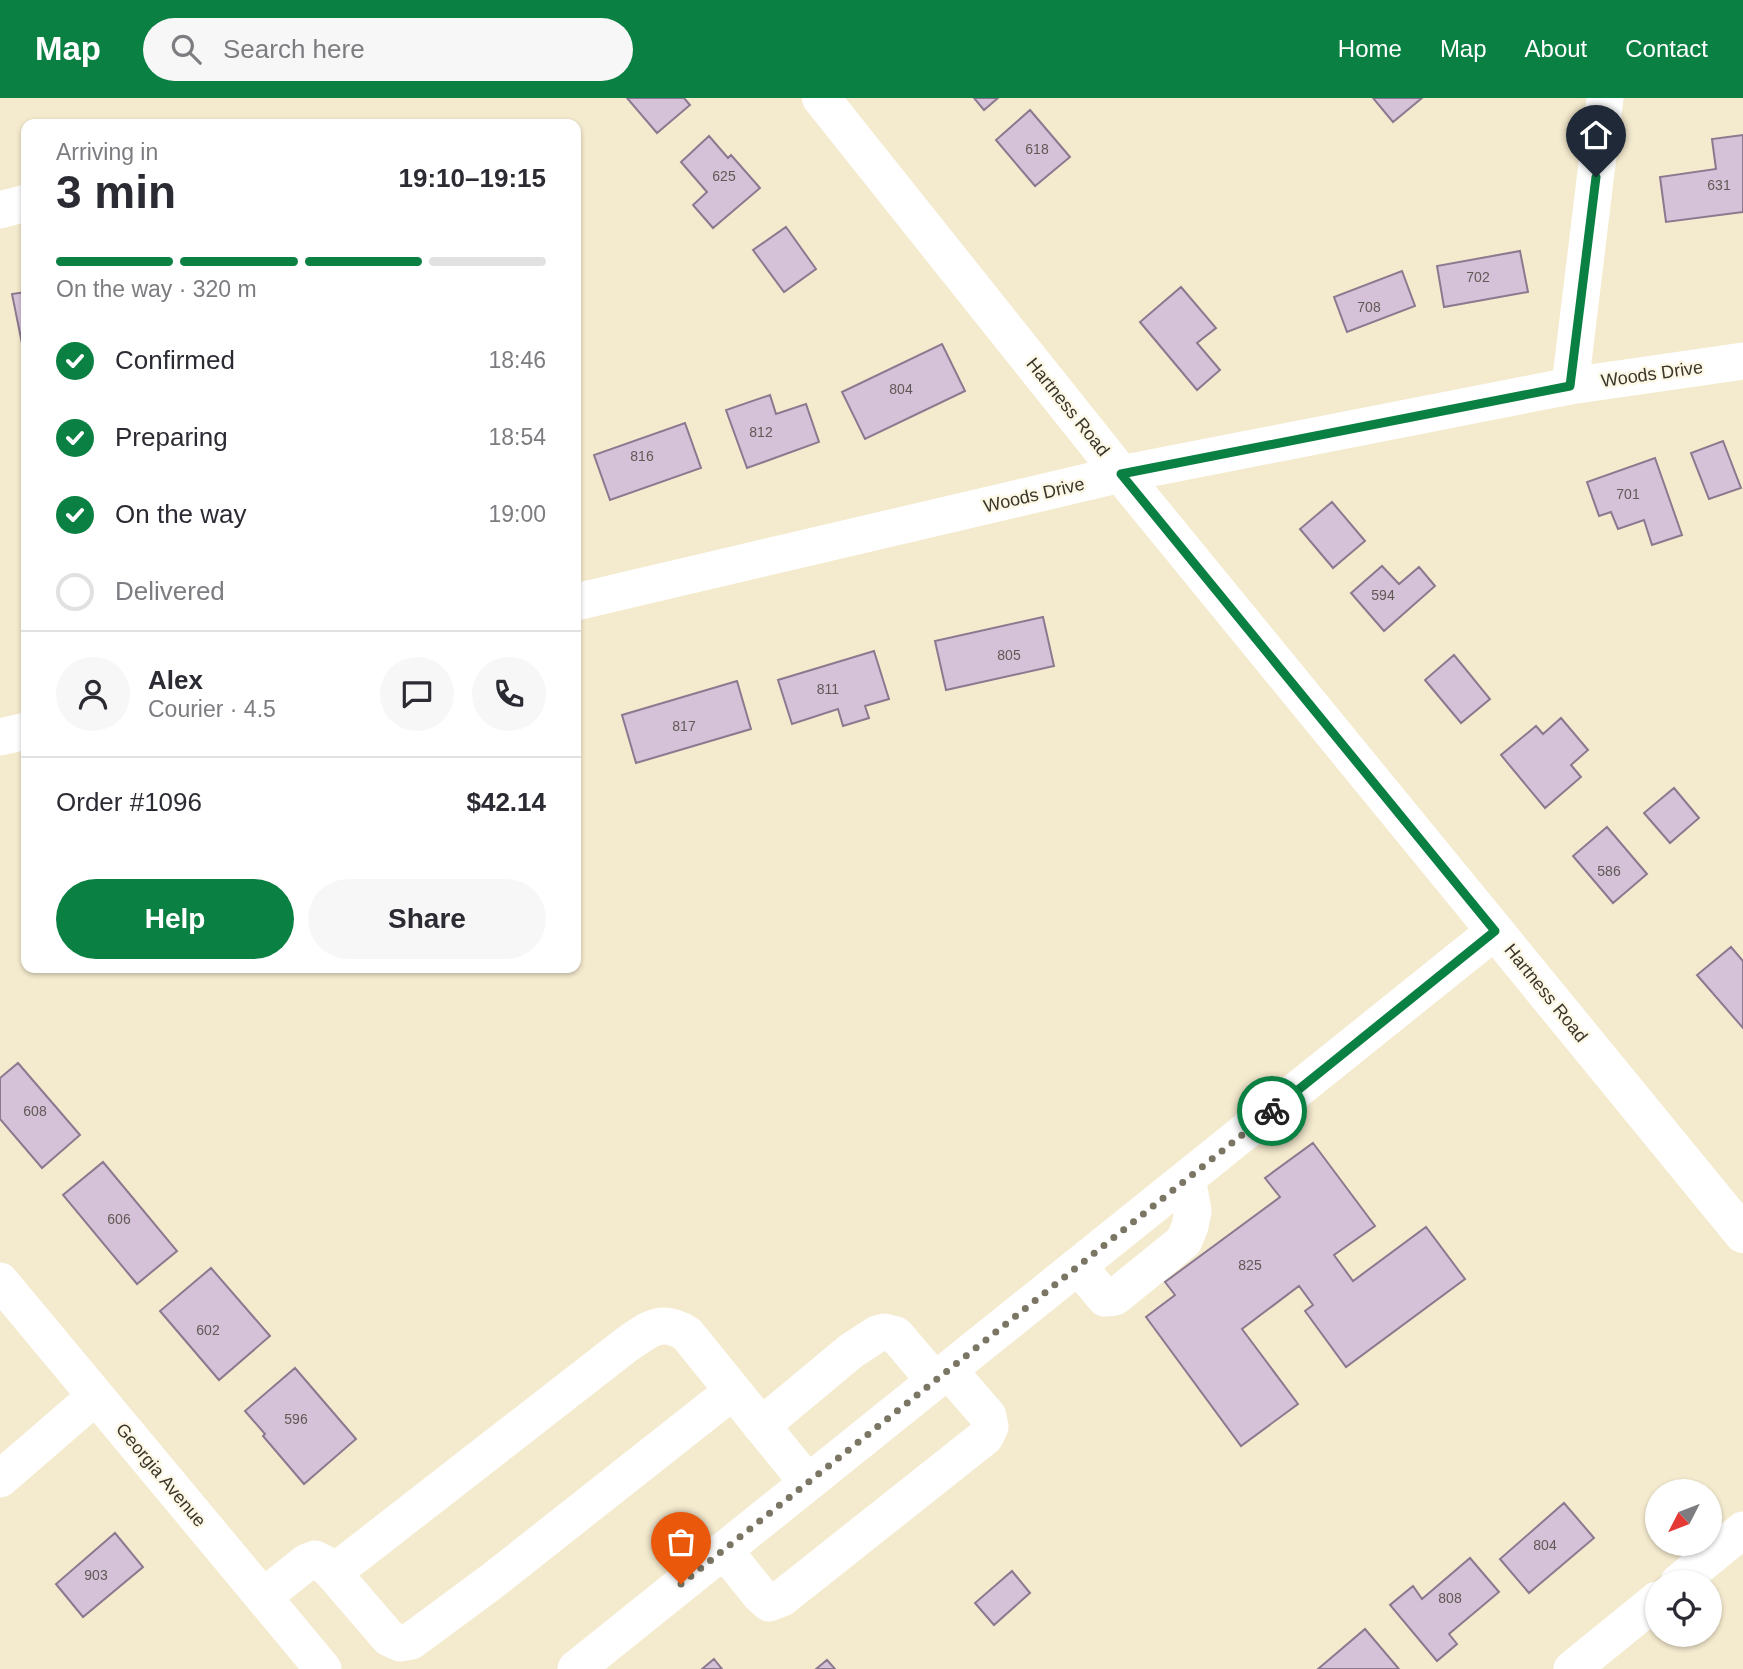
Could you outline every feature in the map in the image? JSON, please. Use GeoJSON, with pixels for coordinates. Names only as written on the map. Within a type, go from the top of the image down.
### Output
{"type":"FeatureCollection","features":[{"type":"Feature","properties":{"kind":"main road","name":"Hartness Road"},"geometry":{"type":"LineString","coordinates":[[821,98],[1121,474],[1743,1234]]}},
{"type":"Feature","properties":{"kind":"street"},"geometry":{"type":"LineString","coordinates":[[1570,386],[1605,98]]}},
{"type":"Feature","properties":{"kind":"street"},"geometry":{"type":"LineString","coordinates":[[0,210],[21,204]]}},
{"type":"Feature","properties":{"kind":"street","name":"Woods Drive"},"geometry":{"type":"LineString","coordinates":[[581,601],[1121,474],[1570,386],[1743,361]]}},
{"type":"Feature","properties":{"kind":"street"},"geometry":{"type":"LineString","coordinates":[[0,737],[21,731]]}},
{"type":"Feature","properties":{"kind":"street"},"geometry":{"type":"LineString","coordinates":[[576,1669],[1495,931]]}},
{"type":"Feature","properties":{"kind":"street"},"geometry":{"type":"LineString","coordinates":[[1078,1266],[1105,1298],[1115,1297],[1184,1241],[1193,1211],[1187,1178]]}},
{"type":"Feature","properties":{"kind":"street","name":"Georgia Avenue"},"geometry":{"type":"LineString","coordinates":[[0,1281],[323,1669]]}},
{"type":"Feature","properties":{"kind":"street"},"geometry":{"type":"LineString","coordinates":[[333,1573],[626,1345],[651,1328],[666,1325],[687,1334],[808,1483]]}},
{"type":"Feature","properties":{"kind":"street"},"geometry":{"type":"LineString","coordinates":[[723,1550],[769,1603],[782,1598],[985,1437],[990,1427],[988,1416],[896,1335],[886,1332],[877,1334],[851,1351],[761,1426]]}},
{"type":"Feature","properties":{"kind":"street"},"geometry":{"type":"LineString","coordinates":[[262,1597],[307,1562],[315,1559],[333,1573],[389,1638],[400,1643],[411,1641],[491,1582],[733,1391]]}},
{"type":"Feature","properties":{"kind":"street"},"geometry":{"type":"LineString","coordinates":[[0,1479],[96,1396]]}},
{"type":"Feature","properties":{"kind":"street"},"geometry":{"type":"LineString","coordinates":[[1694,1570],[1743,1530]]}},
{"type":"Feature","properties":{"kind":"street"},"geometry":{"type":"LineString","coordinates":[[1572,1669],[1645,1610]]}},
{"type":"Feature","properties":{"kind":"building"},"geometry":{"type":"Polygon","coordinates":[[[627,98],[684,98],[690,105],[657,133],[627,98]]]}},
{"type":"Feature","properties":{"kind":"building"},"geometry":{"type":"Polygon","coordinates":[[[974,98],[998,98],[984,110],[974,98]]]}},
{"type":"Feature","properties":{"kind":"building"},"geometry":{"type":"Polygon","coordinates":[[[1373,98],[1422,98],[1393,122],[1373,98]]]}},
{"type":"Feature","properties":{"kind":"building"},"geometry":{"type":"Polygon","coordinates":[[[1030,110],[1070,157],[1035,186],[996,140],[1030,110]]]}},
{"type":"Feature","properties":{"kind":"building"},"geometry":{"type":"Polygon","coordinates":[[[1743,135],[1743,212],[1666,222],[1660,177],[1716,169],[1712,139],[1743,135]]]}},
{"type":"Feature","properties":{"kind":"building"},"geometry":{"type":"Polygon","coordinates":[[[709,136],[728,158],[731,155],[760,188],[713,228],[693,205],[707,192],[681,162],[709,136]]]}},
{"type":"Feature","properties":{"kind":"building"},"geometry":{"type":"Polygon","coordinates":[[[786,227],[816,269],[784,292],[753,250],[786,227]]]}},
{"type":"Feature","properties":{"kind":"building"},"geometry":{"type":"Polygon","coordinates":[[[1520,251],[1528,292],[1444,307],[1437,266],[1520,251]]]}},
{"type":"Feature","properties":{"kind":"building"},"geometry":{"type":"Polygon","coordinates":[[[1402,271],[1415,306],[1347,332],[1334,297],[1402,271]]]}},
{"type":"Feature","properties":{"kind":"building"},"geometry":{"type":"Polygon","coordinates":[[[1181,287],[1216,328],[1197,343],[1220,370],[1197,390],[1140,322],[1181,287]]]}},
{"type":"Feature","properties":{"kind":"building"},"geometry":{"type":"Polygon","coordinates":[[[21,293],[21,338],[12,294],[21,293]]]}},
{"type":"Feature","properties":{"kind":"building"},"geometry":{"type":"Polygon","coordinates":[[[942,344],[965,391],[865,439],[842,392],[942,344]]]}},
{"type":"Feature","properties":{"kind":"building"},"geometry":{"type":"Polygon","coordinates":[[[770,395],[776,414],[806,404],[819,442],[747,468],[726,410],[770,395]]]}},
{"type":"Feature","properties":{"kind":"building"},"geometry":{"type":"Polygon","coordinates":[[[685,423],[701,468],[610,500],[594,455],[685,423]]]}},
{"type":"Feature","properties":{"kind":"building"},"geometry":{"type":"Polygon","coordinates":[[[1723,441],[1741,488],[1709,499],[1691,453],[1723,441]]]}},
{"type":"Feature","properties":{"kind":"building"},"geometry":{"type":"Polygon","coordinates":[[[1655,458],[1682,535],[1652,545],[1644,520],[1618,529],[1611,512],[1599,516],[1587,482],[1655,458]]]}},
{"type":"Feature","properties":{"kind":"building"},"geometry":{"type":"Polygon","coordinates":[[[1332,502],[1365,541],[1333,568],[1300,529],[1332,502]]]}},
{"type":"Feature","properties":{"kind":"building"},"geometry":{"type":"Polygon","coordinates":[[[1382,566],[1399,584],[1419,567],[1435,586],[1384,631],[1351,593],[1382,566]]]}},
{"type":"Feature","properties":{"kind":"building"},"geometry":{"type":"Polygon","coordinates":[[[1043,617],[1054,666],[946,690],[935,641],[1043,617]]]}},
{"type":"Feature","properties":{"kind":"building"},"geometry":{"type":"Polygon","coordinates":[[[874,651],[889,699],[865,706],[869,718],[843,726],[838,709],[792,724],[778,680],[874,651]]]}},
{"type":"Feature","properties":{"kind":"building"},"geometry":{"type":"Polygon","coordinates":[[[1454,655],[1490,699],[1461,723],[1425,680],[1454,655]]]}},
{"type":"Feature","properties":{"kind":"building"},"geometry":{"type":"Polygon","coordinates":[[[737,681],[751,729],[636,763],[622,715],[737,681]]]}},
{"type":"Feature","properties":{"kind":"building"},"geometry":{"type":"Polygon","coordinates":[[[1561,718],[1588,750],[1571,765],[1581,777],[1545,808],[1501,755],[1536,726],[1543,734],[1561,718]]]}},
{"type":"Feature","properties":{"kind":"building"},"geometry":{"type":"Polygon","coordinates":[[[1674,788],[1699,818],[1670,843],[1644,813],[1674,788]]]}},
{"type":"Feature","properties":{"kind":"building"},"geometry":{"type":"Polygon","coordinates":[[[1607,827],[1647,874],[1613,903],[1573,856],[1607,827]]]}},
{"type":"Feature","properties":{"kind":"building"},"geometry":{"type":"Polygon","coordinates":[[[1731,947],[1743,961],[1743,1028],[1697,975],[1731,947]]]}},
{"type":"Feature","properties":{"kind":"building"},"geometry":{"type":"Polygon","coordinates":[[[18,1063],[80,1135],[42,1168],[0,1119],[0,1078],[18,1063]]]}},
{"type":"Feature","properties":{"kind":"building"},"geometry":{"type":"Polygon","coordinates":[[[1313,1143],[1375,1226],[1334,1255],[1353,1281],[1426,1227],[1465,1279],[1346,1367],[1305,1311],[1313,1305],[1299,1286],[1242,1329],[1298,1404],[1241,1446],[1146,1317],[1175,1295],[1165,1282],[1280,1197],[1265,1178],[1313,1143]]]}},
{"type":"Feature","properties":{"kind":"building"},"geometry":{"type":"Polygon","coordinates":[[[103,1162],[177,1251],[137,1284],[63,1195],[103,1162]]]}},
{"type":"Feature","properties":{"kind":"building"},"geometry":{"type":"Polygon","coordinates":[[[211,1268],[270,1336],[219,1380],[160,1311],[211,1268]]]}},
{"type":"Feature","properties":{"kind":"building"},"geometry":{"type":"Polygon","coordinates":[[[295,1368],[356,1439],[304,1484],[245,1411],[295,1368]]]}},
{"type":"Feature","properties":{"kind":"building"},"geometry":{"type":"Polygon","coordinates":[[[1564,1503],[1594,1538],[1529,1593],[1500,1559],[1564,1503]]]}},
{"type":"Feature","properties":{"kind":"building"},"geometry":{"type":"Polygon","coordinates":[[[115,1533],[143,1567],[83,1617],[56,1584],[115,1533]]]}},
{"type":"Feature","properties":{"kind":"building"},"geometry":{"type":"Polygon","coordinates":[[[1470,1558],[1499,1592],[1449,1634],[1457,1644],[1437,1661],[1390,1605],[1413,1586],[1422,1599],[1470,1558]]]}},
{"type":"Feature","properties":{"kind":"building"},"geometry":{"type":"Polygon","coordinates":[[[1012,1571],[1030,1593],[994,1625],[975,1603],[1012,1571]]]}},
{"type":"Feature","properties":{"kind":"building"},"geometry":{"type":"Polygon","coordinates":[[[1365,1629],[1399,1669],[1318,1669],[1365,1629]]]}},
{"type":"Feature","properties":{"kind":"building"},"geometry":{"type":"Polygon","coordinates":[[[714,1659],[722,1669],[702,1669],[714,1659]]]}},
{"type":"Feature","properties":{"kind":"building"},"geometry":{"type":"Polygon","coordinates":[[[827,1660],[835,1669],[816,1669],[827,1660]]]}},
{"type":"Feature","properties":{"kind":"way so far"},"geometry":{"type":"LineString","coordinates":[[681,1584],[1272,1111]]}},
{"type":"Feature","properties":{"kind":"route"},"geometry":{"type":"LineString","coordinates":[[1272,1111],[1495,931],[1121,474],[1570,386],[1596,177]]}}]}
